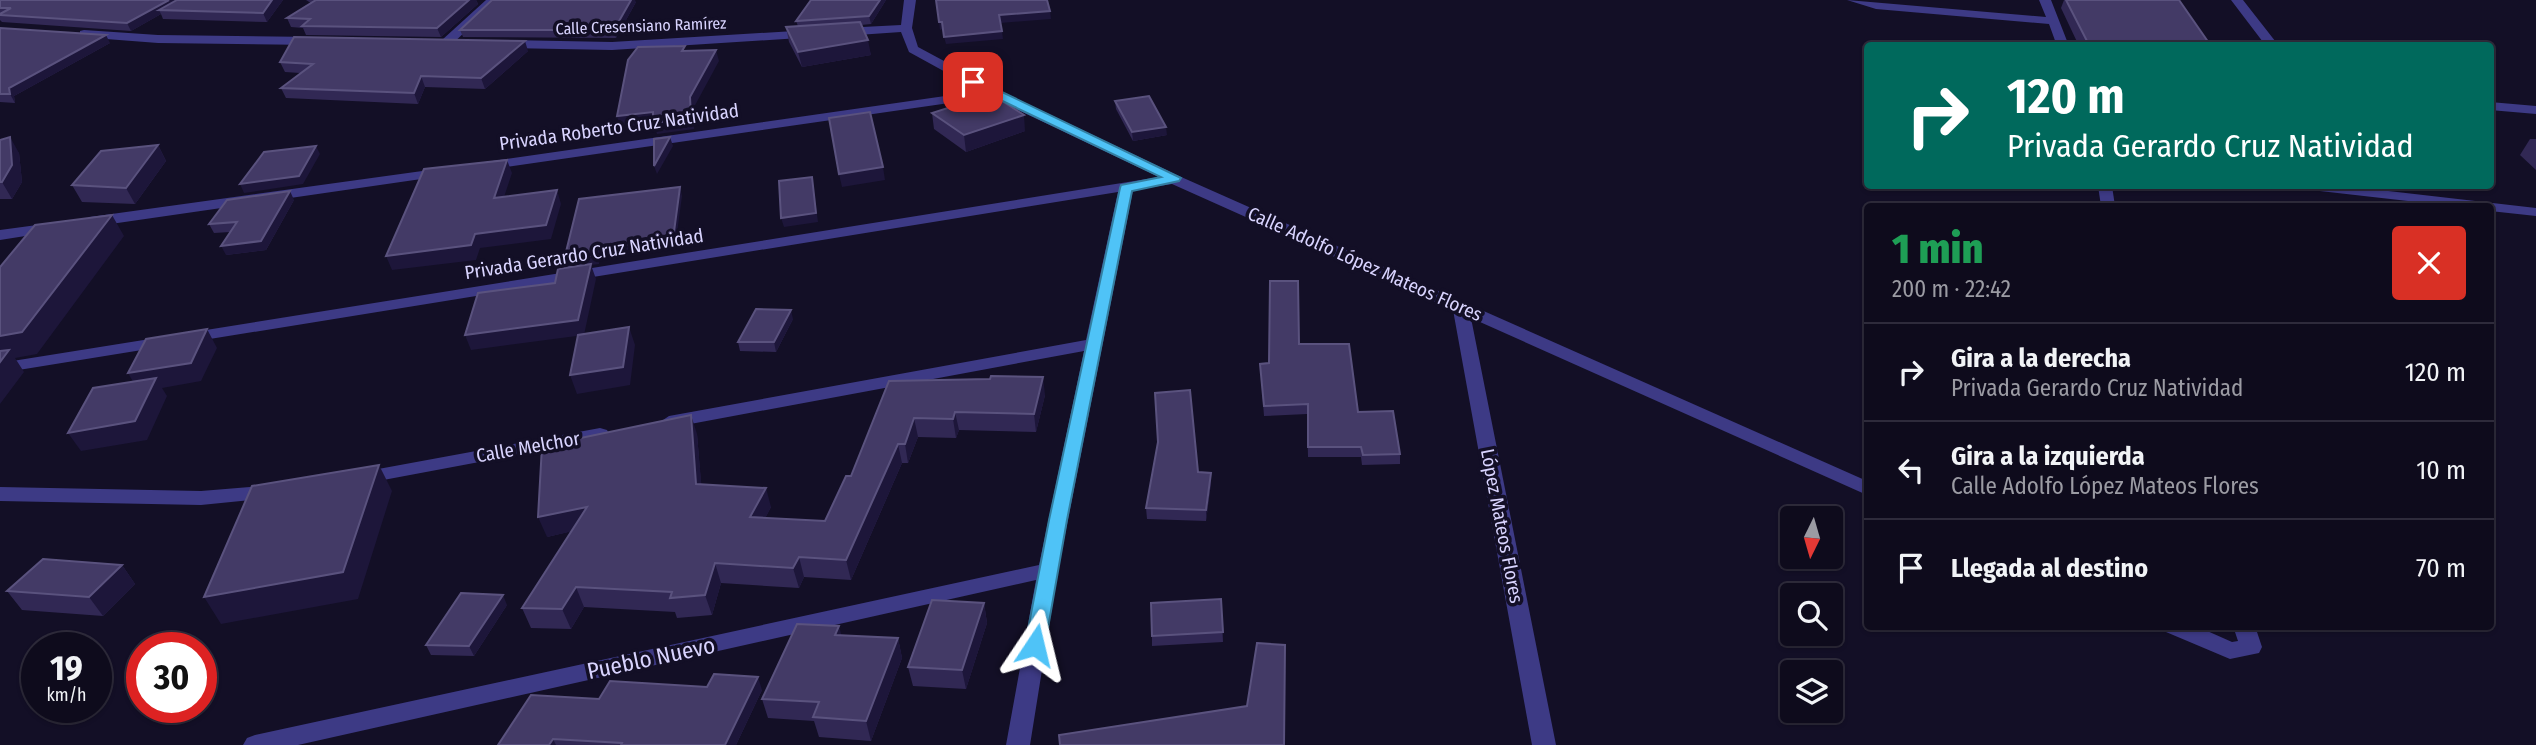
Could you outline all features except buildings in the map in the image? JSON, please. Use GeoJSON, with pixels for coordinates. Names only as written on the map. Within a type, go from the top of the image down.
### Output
{"type":"FeatureCollection","features":[{"type":"Feature","properties":{"kind":"street"},"geometry":{"type":"LineString","coordinates":[[446,43],[493,0]]}},
{"type":"Feature","properties":{"kind":"street"},"geometry":{"type":"LineString","coordinates":[[906,28],[910,0]]}},
{"type":"Feature","properties":{"kind":"street"},"geometry":{"type":"LineString","coordinates":[[2045,0],[2062,42]]}},
{"type":"Feature","properties":{"kind":"street"},"geometry":{"type":"LineString","coordinates":[[2237,0],[2270,42]]}},
{"type":"Feature","properties":{"kind":"street"},"geometry":{"type":"LineString","coordinates":[[1855,1],[2055,21]]}},
{"type":"Feature","properties":{"kind":"street","name":"Calle Cresensiano Ramírez"},"geometry":{"type":"LineString","coordinates":[[487,44],[612,46],[906,28]]}},
{"type":"Feature","properties":{"kind":"street","name":"Calle Adolfo López Mateos Flores"},"geometry":{"type":"LineString","coordinates":[[906,28],[913,49],[993,93],[1174,178],[1864,488]]}},
{"type":"Feature","properties":{"kind":"street"},"geometry":{"type":"LineString","coordinates":[[66,33],[158,39],[322,41]]}},
{"type":"Feature","properties":{"kind":"street"},"geometry":{"type":"LineString","coordinates":[[432,43],[460,44]]}},
{"type":"Feature","properties":{"kind":"street","name":"Privada Roberto Cruz Natividad"},"geometry":{"type":"LineString","coordinates":[[0,235],[993,93]]}},
{"type":"Feature","properties":{"kind":"street"},"geometry":{"type":"LineString","coordinates":[[2494,106],[2536,110]]}},
{"type":"Feature","properties":{"kind":"street","name":"Privada Gerardo Cruz Natividad"},"geometry":{"type":"LineString","coordinates":[[0,368],[1126,188],[1174,178]]}},
{"type":"Feature","properties":{"kind":"street"},"geometry":{"type":"LineString","coordinates":[[1018,745],[1048,570],[1126,188]]}},
{"type":"Feature","properties":{"kind":"street"},"geometry":{"type":"LineString","coordinates":[[2366,189],[2461,203]]}},
{"type":"Feature","properties":{"kind":"street"},"geometry":{"type":"LineString","coordinates":[[2494,208],[2536,212]]}},
{"type":"Feature","properties":{"kind":"street","name":"López Mateos Flores"},"geometry":{"type":"LineString","coordinates":[[1461,307],[1544,745]]}},
{"type":"Feature","properties":{"kind":"street"},"geometry":{"type":"LineString","coordinates":[[645,426],[1093,344]]}},
{"type":"Feature","properties":{"kind":"street","name":"Calle Melchor"},"geometry":{"type":"LineString","coordinates":[[347,481],[618,431]]}},
{"type":"Feature","properties":{"kind":"street"},"geometry":{"type":"LineString","coordinates":[[0,494],[201,498],[292,491]]}},
{"type":"Feature","properties":{"kind":"street","name":"Pueblo Nuevo"},"geometry":{"type":"LineString","coordinates":[[255,745],[1048,570]]}},
{"type":"Feature","properties":{"kind":"street"},"geometry":{"type":"LineString","coordinates":[[2183,630],[2230,651],[2247,637]]}},
{"type":"Feature","properties":{"kind":"route"},"geometry":{"type":"LineString","coordinates":[[973,82],[1174,178],[1126,188],[1035,645]]}}]}
